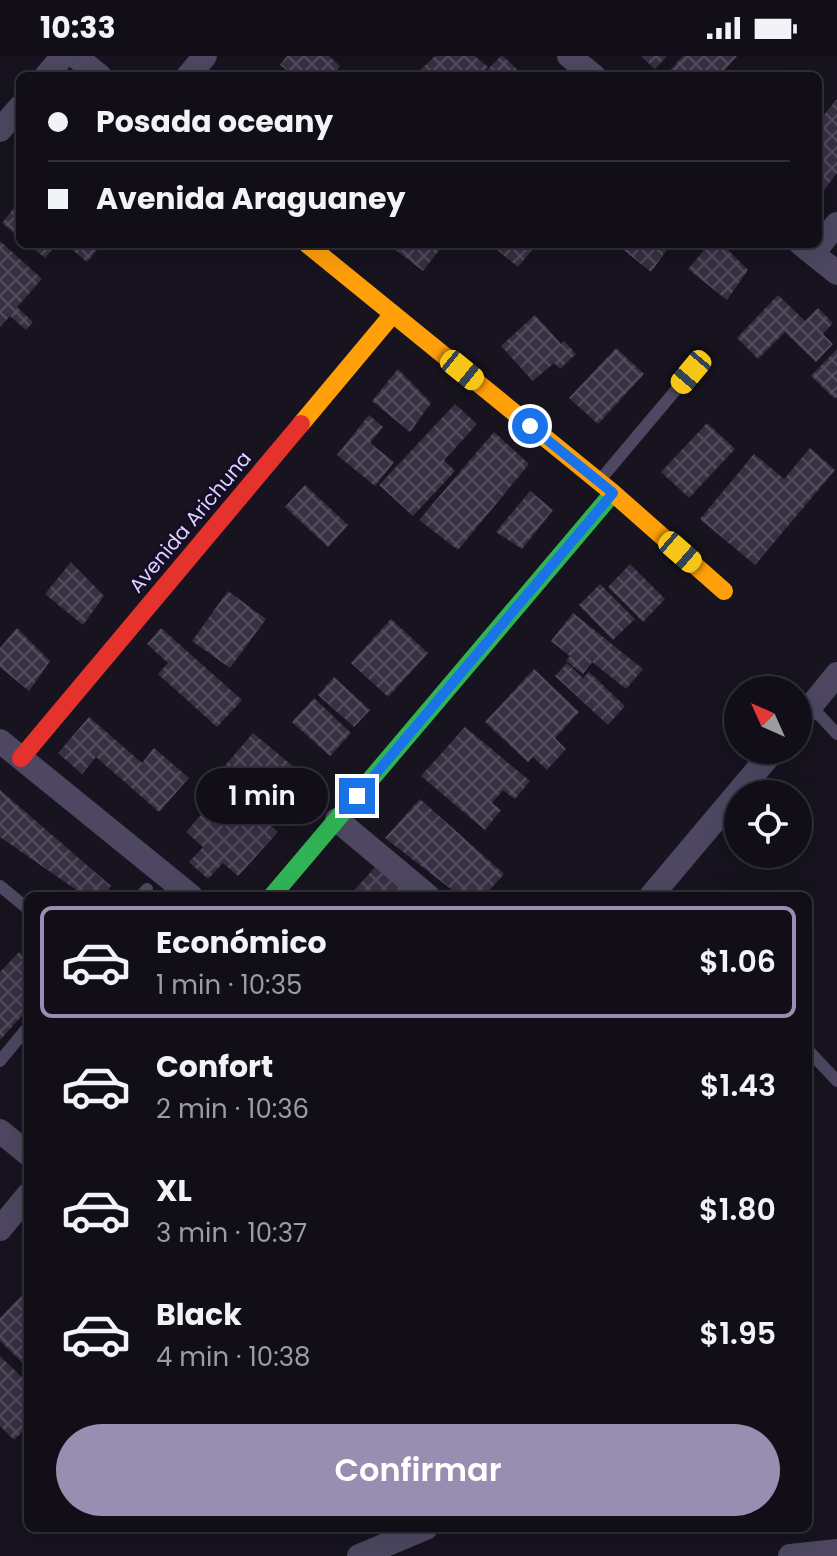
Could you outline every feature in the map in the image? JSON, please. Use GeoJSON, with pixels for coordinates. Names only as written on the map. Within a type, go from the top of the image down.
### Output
{"type":"FeatureCollection","features":[{"type":"Feature","properties":{"kind":"street"},"geometry":{"type":"LineString","coordinates":[[49,72],[63,56]]}},
{"type":"Feature","properties":{"kind":"street"},"geometry":{"type":"LineString","coordinates":[[75,56],[95,72]]}},
{"type":"Feature","properties":{"kind":"street"},"geometry":{"type":"LineString","coordinates":[[191,72],[205,56]]}},
{"type":"Feature","properties":{"kind":"street"},"geometry":{"type":"LineString","coordinates":[[569,56],[589,72]]}},
{"type":"Feature","properties":{"kind":"street"},"geometry":{"type":"LineString","coordinates":[[0,130],[16,112]]}},
{"type":"Feature","properties":{"kind":"street"},"geometry":{"type":"LineString","coordinates":[[312,248],[606,487],[724,591]]}},
{"type":"Feature","properties":{"kind":"street"},"geometry":{"type":"LineString","coordinates":[[807,249],[837,273]]}},
{"type":"Feature","properties":{"kind":"street","name":"Avenida Arichuna"},"geometry":{"type":"LineString","coordinates":[[21,758],[393,314]]}},
{"type":"Feature","properties":{"kind":"street"},"geometry":{"type":"LineString","coordinates":[[275,892],[606,487]]}},
{"type":"Feature","properties":{"kind":"street"},"geometry":{"type":"LineString","coordinates":[[812,705],[837,674]]}},
{"type":"Feature","properties":{"kind":"street"},"geometry":{"type":"LineString","coordinates":[[0,741],[186,892]]}},
{"type":"Feature","properties":{"kind":"street"},"geometry":{"type":"LineString","coordinates":[[659,892],[763,764]]}},
{"type":"Feature","properties":{"kind":"street"},"geometry":{"type":"LineString","coordinates":[[337,820],[423,892]]}},
{"type":"Feature","properties":{"kind":"street"},"geometry":{"type":"LineString","coordinates":[[0,1131],[24,1151]]}},
{"type":"Feature","properties":{"kind":"street"},"geometry":{"type":"LineString","coordinates":[[0,1229],[24,1200]]}},
{"type":"Feature","properties":{"kind":"street"},"geometry":{"type":"LineString","coordinates":[[359,1556],[416,1532]]}},
{"type":"Feature","properties":{"kind":"street"},"geometry":{"type":"LineString","coordinates":[[790,1556],[837,1551]]}},
{"type":"Feature","properties":{"kind":"lane"},"geometry":{"type":"LineString","coordinates":[[606,487],[691,372]]}},
{"type":"Feature","properties":{"kind":"lane"},"geometry":{"type":"LineString","coordinates":[[812,718],[837,734]]}},
{"type":"Feature","properties":{"kind":"lane"},"geometry":{"type":"LineString","coordinates":[[0,886],[24,906]]}},
{"type":"Feature","properties":{"kind":"lane"},"geometry":{"type":"LineString","coordinates":[[0,1061],[24,1032]]}},
{"type":"Feature","properties":{"kind":"lane"},"geometry":{"type":"LineString","coordinates":[[812,1054],[837,1081]]}},
{"type":"Feature","properties":{"kind":"building"},"geometry":{"type":"Polygon","coordinates":[[[287,56],[329,56],[340,66],[336,72],[289,72],[280,65],[287,56]]]}},
{"type":"Feature","properties":{"kind":"building"},"geometry":{"type":"Polygon","coordinates":[[[435,56],[475,56],[488,67],[484,72],[418,72],[435,56]]]}},
{"type":"Feature","properties":{"kind":"building"},"geometry":{"type":"Polygon","coordinates":[[[503,56],[520,72],[485,72],[503,56]]]}},
{"type":"Feature","properties":{"kind":"building"},"geometry":{"type":"Polygon","coordinates":[[[641,56],[667,56],[655,69],[641,56]]]}},
{"type":"Feature","properties":{"kind":"building"},"geometry":{"type":"Polygon","coordinates":[[[683,56],[737,56],[723,72],[669,72],[683,56]]]}},
{"type":"Feature","properties":{"kind":"building"},"geometry":{"type":"Polygon","coordinates":[[[837,99],[837,173],[822,193],[822,117],[837,99]]]}},
{"type":"Feature","properties":{"kind":"building"},"geometry":{"type":"Polygon","coordinates":[[[16,205],[16,235],[2,223],[16,205]]]}},
{"type":"Feature","properties":{"kind":"building"},"geometry":{"type":"Polygon","coordinates":[[[0,241],[42,279],[17,307],[33,322],[26,330],[10,316],[0,327],[0,241]]]}},
{"type":"Feature","properties":{"kind":"building"},"geometry":{"type":"Polygon","coordinates":[[[33,248],[54,248],[45,258],[33,248]]]}},
{"type":"Feature","properties":{"kind":"building"},"geometry":{"type":"Polygon","coordinates":[[[70,248],[97,250],[87,262],[70,248]]]}},
{"type":"Feature","properties":{"kind":"building"},"geometry":{"type":"Polygon","coordinates":[[[393,248],[441,248],[423,271],[393,248]]]}},
{"type":"Feature","properties":{"kind":"building"},"geometry":{"type":"Polygon","coordinates":[[[495,248],[534,248],[518,267],[495,248]]]}},
{"type":"Feature","properties":{"kind":"building"},"geometry":{"type":"Polygon","coordinates":[[[621,248],[668,248],[651,272],[621,248]]]}},
{"type":"Feature","properties":{"kind":"building"},"geometry":{"type":"Polygon","coordinates":[[[706,248],[726,248],[748,270],[727,300],[688,269],[706,248]]]}},
{"type":"Feature","properties":{"kind":"building"},"geometry":{"type":"Polygon","coordinates":[[[778,295],[805,321],[818,308],[833,323],[823,334],[833,344],[816,362],[785,332],[758,359],[737,338],[778,295]]]}},
{"type":"Feature","properties":{"kind":"building"},"geometry":{"type":"Polygon","coordinates":[[[535,315],[561,344],[564,341],[576,354],[560,369],[554,363],[533,381],[501,346],[535,315]]]}},
{"type":"Feature","properties":{"kind":"building"},"geometry":{"type":"Polygon","coordinates":[[[616,348],[644,374],[598,424],[569,398],[616,348]]]}},
{"type":"Feature","properties":{"kind":"building"},"geometry":{"type":"Polygon","coordinates":[[[837,349],[837,397],[835,399],[811,376],[837,349]]]}},
{"type":"Feature","properties":{"kind":"building"},"geometry":{"type":"Polygon","coordinates":[[[398,369],[431,403],[410,432],[372,401],[398,369]]]}},
{"type":"Feature","properties":{"kind":"building"},"geometry":{"type":"Polygon","coordinates":[[[455,404],[477,424],[444,460],[455,471],[413,516],[379,485],[455,404]]]}},
{"type":"Feature","properties":{"kind":"building"},"geometry":{"type":"Polygon","coordinates":[[[369,415],[383,427],[370,443],[394,462],[375,486],[337,455],[369,415]]]}},
{"type":"Feature","properties":{"kind":"building"},"geometry":{"type":"Polygon","coordinates":[[[707,423],[735,449],[689,498],[661,472],[707,423]]]}},
{"type":"Feature","properties":{"kind":"building"},"geometry":{"type":"Polygon","coordinates":[[[494,432],[529,464],[458,550],[419,520],[494,432]]]}},
{"type":"Feature","properties":{"kind":"building"},"geometry":{"type":"Polygon","coordinates":[[[810,448],[835,470],[755,565],[700,519],[754,454],[784,479],[810,448]]]}},
{"type":"Feature","properties":{"kind":"building"},"geometry":{"type":"Polygon","coordinates":[[[305,485],[348,525],[328,547],[285,507],[305,485]]]}},
{"type":"Feature","properties":{"kind":"building"},"geometry":{"type":"Polygon","coordinates":[[[530,491],[553,510],[522,549],[496,532],[530,491]]]}},
{"type":"Feature","properties":{"kind":"building"},"geometry":{"type":"Polygon","coordinates":[[[71,562],[104,596],[83,625],[45,594],[71,562]]]}},
{"type":"Feature","properties":{"kind":"building"},"geometry":{"type":"Polygon","coordinates":[[[630,564],[665,599],[643,622],[608,587],[630,564]]]}},
{"type":"Feature","properties":{"kind":"building"},"geometry":{"type":"Polygon","coordinates":[[[600,584],[635,619],[613,640],[579,605],[600,584]]]}},
{"type":"Feature","properties":{"kind":"building"},"geometry":{"type":"Polygon","coordinates":[[[228,591],[266,619],[230,668],[192,641],[228,591]]]}},
{"type":"Feature","properties":{"kind":"building"},"geometry":{"type":"Polygon","coordinates":[[[573,613],[643,669],[626,689],[592,662],[583,674],[566,661],[570,656],[551,641],[573,613]]]}},
{"type":"Feature","properties":{"kind":"building"},"geometry":{"type":"Polygon","coordinates":[[[391,619],[428,653],[388,697],[351,663],[391,619]]]}},
{"type":"Feature","properties":{"kind":"building"},"geometry":{"type":"Polygon","coordinates":[[[17,628],[50,661],[29,691],[0,667],[0,648],[17,628]]]}},
{"type":"Feature","properties":{"kind":"building"},"geometry":{"type":"Polygon","coordinates":[[[161,628],[242,700],[217,727],[158,674],[168,663],[147,644],[161,628]]]}},
{"type":"Feature","properties":{"kind":"building"},"geometry":{"type":"Polygon","coordinates":[[[567,663],[583,678],[589,672],[625,706],[608,725],[555,676],[567,663]]]}},
{"type":"Feature","properties":{"kind":"building"},"geometry":{"type":"Polygon","coordinates":[[[534,669],[579,712],[555,738],[566,749],[547,770],[533,757],[528,762],[485,722],[534,669]]]}},
{"type":"Feature","properties":{"kind":"building"},"geometry":{"type":"Polygon","coordinates":[[[334,677],[370,710],[354,727],[318,695],[334,677]]]}},
{"type":"Feature","properties":{"kind":"building"},"geometry":{"type":"Polygon","coordinates":[[[314,698],[351,733],[330,756],[292,722],[314,698]]]}},
{"type":"Feature","properties":{"kind":"building"},"geometry":{"type":"Polygon","coordinates":[[[89,717],[142,763],[154,748],[189,778],[159,812],[96,757],[82,774],[58,753],[89,717]]]}},
{"type":"Feature","properties":{"kind":"building"},"geometry":{"type":"Polygon","coordinates":[[[465,727],[530,781],[515,799],[503,790],[492,803],[501,810],[485,830],[421,776],[465,727]]]}},
{"type":"Feature","properties":{"kind":"building"},"geometry":{"type":"Polygon","coordinates":[[[253,733],[318,787],[286,824],[222,769],[253,733]]]}},
{"type":"Feature","properties":{"kind":"building"},"geometry":{"type":"Polygon","coordinates":[[[227,786],[278,832],[238,876],[223,863],[208,879],[189,862],[203,847],[186,832],[227,786]]]}},
{"type":"Feature","properties":{"kind":"building"},"geometry":{"type":"Polygon","coordinates":[[[0,790],[111,886],[107,892],[79,892],[0,837],[0,790]]]}},
{"type":"Feature","properties":{"kind":"building"},"geometry":{"type":"Polygon","coordinates":[[[420,799],[504,874],[488,892],[455,892],[385,838],[420,799]]]}},
{"type":"Feature","properties":{"kind":"building"},"geometry":{"type":"Polygon","coordinates":[[[377,865],[407,892],[353,892],[377,865]]]}},
{"type":"Feature","properties":{"kind":"building"},"geometry":{"type":"Polygon","coordinates":[[[19,952],[24,956],[24,1013],[0,1040],[0,972],[19,952]]]}},
{"type":"Feature","properties":{"kind":"building"},"geometry":{"type":"Polygon","coordinates":[[[24,1293],[24,1364],[0,1341],[0,1318],[24,1293]]]}},
{"type":"Feature","properties":{"kind":"building"},"geometry":{"type":"Polygon","coordinates":[[[0,1356],[24,1379],[24,1430],[14,1440],[0,1426],[0,1356]]]}},
{"type":"Feature","properties":{"kind":"traffic: fast"},"geometry":{"type":"LineString","coordinates":[[275,892],[613,493]]}},
{"type":"Feature","properties":{"kind":"traffic: slow"},"geometry":{"type":"LineString","coordinates":[[312,248],[613,493],[724,591]]}},
{"type":"Feature","properties":{"kind":"traffic: slow"},"geometry":{"type":"LineString","coordinates":[[301,424],[393,314]]}},
{"type":"Feature","properties":{"kind":"traffic: jam"},"geometry":{"type":"LineString","coordinates":[[21,758],[301,424]]}},
{"type":"Feature","properties":{"kind":"route"},"geometry":{"type":"LineString","coordinates":[[357,796],[613,493],[530,426]]}}]}
